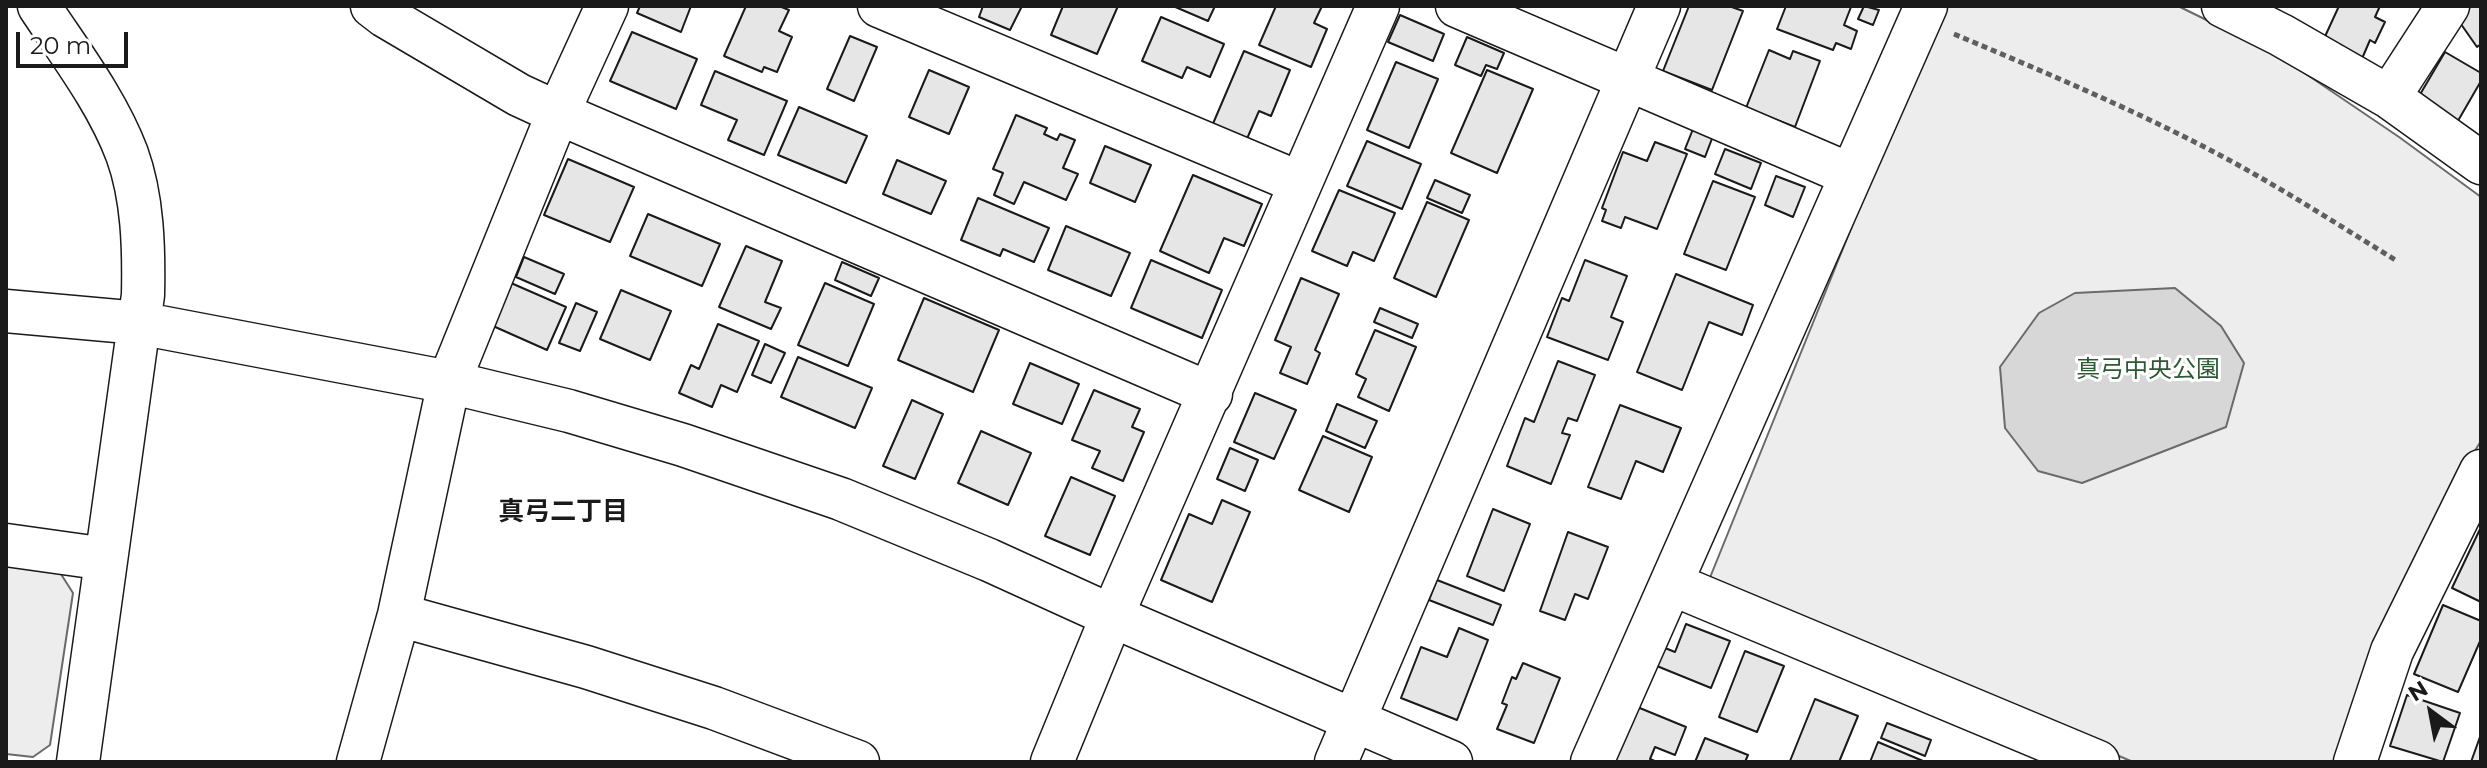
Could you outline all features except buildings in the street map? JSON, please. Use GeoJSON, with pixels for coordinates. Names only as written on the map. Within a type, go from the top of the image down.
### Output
{"type":"FeatureCollection","features":[{"type":"Feature","properties":{"kind":"street"},"geometry":{"type":"LineString","coordinates":[[39,6],[100,101],[127,155],[138,206],[144,257],[139,323],[78,762]]}},
{"type":"Feature","properties":{"kind":"street"},"geometry":{"type":"LineString","coordinates":[[372,6],[519,95],[1211,394]]}},
{"type":"Feature","properties":{"kind":"street"},"geometry":{"type":"LineString","coordinates":[[358,762],[399,615],[449,382],[558,113],[607,6]]}},
{"type":"Feature","properties":{"kind":"street"},"geometry":{"type":"LineString","coordinates":[[879,6],[1300,183]]}},
{"type":"Feature","properties":{"kind":"street"},"geometry":{"type":"LineString","coordinates":[[1052,762],[1112,616],[1378,6]]}},
{"type":"Feature","properties":{"kind":"street"},"geometry":{"type":"LineString","coordinates":[[1457,6],[1851,175]]}},
{"type":"Feature","properties":{"kind":"street"},"geometry":{"type":"LineString","coordinates":[[1336,762],[1659,6]]}},
{"type":"Feature","properties":{"kind":"street"},"geometry":{"type":"LineString","coordinates":[[2223,6],[2281,35],[2389,97],[2481,163]]}},
{"type":"Feature","properties":{"kind":"street"},"geometry":{"type":"LineString","coordinates":[[2389,97],[2448,6]]}},
{"type":"Feature","properties":{"kind":"street"},"geometry":{"type":"LineString","coordinates":[[1592,762],[1923,12]]}},
{"type":"Feature","properties":{"kind":"street"},"geometry":{"type":"LineString","coordinates":[[6,311],[139,323],[449,382],[583,415],[683,445],[841,499],[989,560],[1451,762]]}},
{"type":"Feature","properties":{"kind":"street"},"geometry":{"type":"LineString","coordinates":[[2355,762],[2392,651],[2481,471]]}},
{"type":"Feature","properties":{"kind":"street"},"geometry":{"type":"LineString","coordinates":[[6,545],[106,559]]}},
{"type":"Feature","properties":{"kind":"street"},"geometry":{"type":"LineString","coordinates":[[1672,584],[2098,762]]}},
{"type":"Feature","properties":{"kind":"street"},"geometry":{"type":"LineString","coordinates":[[399,615],[586,667],[714,708],[858,762]]}},
{"type":"Feature","properties":{"kind":"path"},"geometry":{"type":"LineString","coordinates":[[1923,12],[2216,153],[2293,196],[2397,261]]}},
{"type":"Feature","properties":{"kind":"shaded area","name":"真弓中央公園"},"geometry":{"type":"Polygon","coordinates":[[[1941,6],[2178,6],[2278,55],[2481,197],[2481,441],[2471,457],[2340,762],[2133,762],[1709,580],[1941,6]]]}},
{"type":"Feature","properties":{"kind":"shaded area"},"geometry":{"type":"Polygon","coordinates":[[[2175,288],[2221,326],[2244,363],[2226,427],[2082,483],[2038,471],[2005,428],[2000,367],[2039,313],[2075,293],[2175,288]]]}},
{"type":"Feature","properties":{"kind":"shaded area"},"geometry":{"type":"Polygon","coordinates":[[[6,565],[59,571],[73,593],[50,745],[33,757],[6,754],[6,565]]]}},
{"type":"Feature","properties":{"kind":"district","name":"真弓二丁目"},"geometry":{"type":"Point","coordinates":[563,512]}}]}
